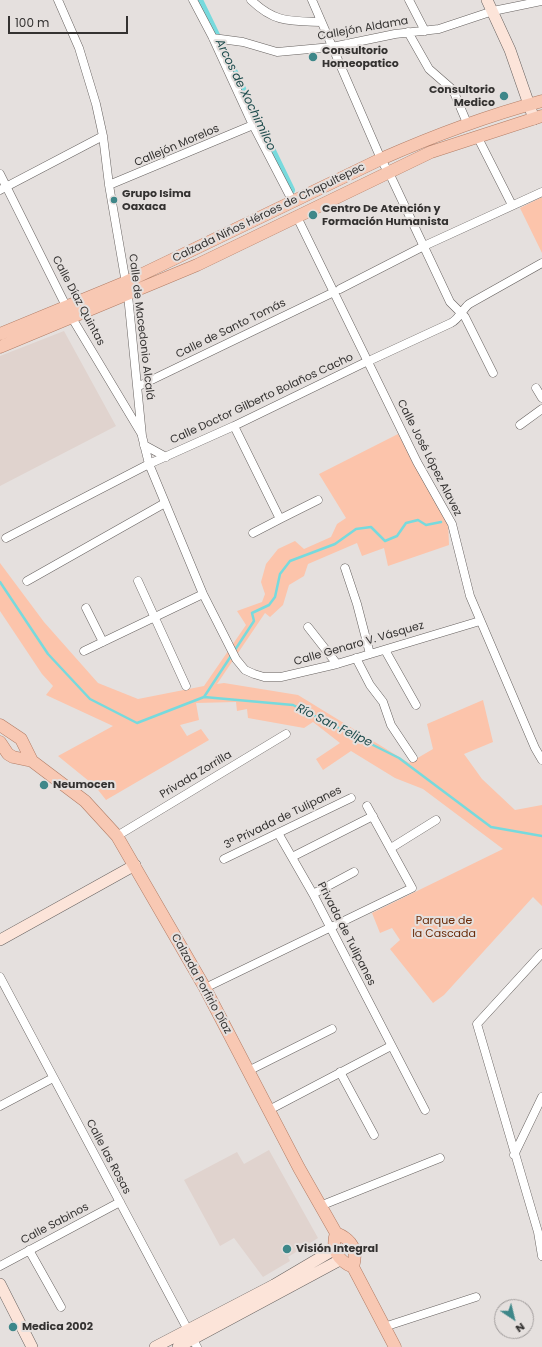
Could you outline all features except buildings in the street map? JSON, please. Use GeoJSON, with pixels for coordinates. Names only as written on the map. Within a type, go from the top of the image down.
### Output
{"type":"FeatureCollection","features":[{"type":"Feature","properties":{"kind":"main road","name":"Calzada Niños Héroes de Chapultepec"},"geometry":{"type":"LineString","coordinates":[[0,334],[66,305],[126,282],[381,159],[467,123],[542,101]]}},
{"type":"Feature","properties":{"kind":"main road","name":"Calzada Niños Héroes de Chapultepec"},"geometry":{"type":"LineString","coordinates":[[0,348],[198,265],[297,217],[390,176],[431,152],[538,117]]}},
{"type":"Feature","properties":{"kind":"main road","name":"Calzada Porfirio Díaz"},"geometry":{"type":"LineString","coordinates":[[0,725],[21,739],[32,761]]}},
{"type":"Feature","properties":{"kind":"main road","name":"Calzada Porfirio Díaz"},"geometry":{"type":"LineString","coordinates":[[0,742],[3,749],[13,757],[32,761],[85,801],[117,836],[205,988],[320,1206],[336,1233]]}},
{"type":"Feature","properties":{"kind":"main road"},"geometry":{"type":"LineString","coordinates":[[353,1267],[356,1254],[353,1245],[347,1238],[336,1233],[338,1255],[353,1267],[395,1347]]}},
{"type":"Feature","properties":{"kind":"street","name":"Calle de Macedonio Alcalá"},"geometry":{"type":"LineString","coordinates":[[58,0],[79,48],[96,104],[103,136],[109,185],[128,295],[139,386],[142,436],[149,464],[203,594],[229,648]]}},
{"type":"Feature","properties":{"kind":"street"},"geometry":{"type":"LineString","coordinates":[[193,0],[213,38],[253,125],[292,202]]}},
{"type":"Feature","properties":{"kind":"street"},"geometry":{"type":"LineString","coordinates":[[251,0],[262,11],[284,21],[321,22]]}},
{"type":"Feature","properties":{"kind":"street"},"geometry":{"type":"LineString","coordinates":[[312,0],[381,159],[450,302],[461,311],[493,373]]}},
{"type":"Feature","properties":{"kind":"street"},"geometry":{"type":"LineString","coordinates":[[409,0],[425,31]]}},
{"type":"Feature","properties":{"kind":"street"},"geometry":{"type":"LineString","coordinates":[[487,0],[510,50],[530,104],[538,117]]}},
{"type":"Feature","properties":{"kind":"street"},"geometry":{"type":"LineString","coordinates":[[538,0],[542,1]]}},
{"type":"Feature","properties":{"kind":"street","name":"Callejón Aldama"},"geometry":{"type":"LineString","coordinates":[[213,38],[243,42],[277,52],[332,48],[408,32],[439,29],[538,0]]}},
{"type":"Feature","properties":{"kind":"street"},"geometry":{"type":"LineString","coordinates":[[408,32],[429,69],[453,90],[467,123]]}},
{"type":"Feature","properties":{"kind":"street","name":"Callejón Morelos"},"geometry":{"type":"LineString","coordinates":[[109,185],[134,176],[253,125]]}},
{"type":"Feature","properties":{"kind":"street"},"geometry":{"type":"LineString","coordinates":[[3,188],[103,136]]}},
{"type":"Feature","properties":{"kind":"street"},"geometry":{"type":"LineString","coordinates":[[477,136],[512,205]]}},
{"type":"Feature","properties":{"kind":"street","name":"Calle Díaz Quintas"},"geometry":{"type":"LineString","coordinates":[[0,174],[3,188],[72,318],[142,436]]}},
{"type":"Feature","properties":{"kind":"street","name":"Calle de Santo Tomás"},"geometry":{"type":"LineString","coordinates":[[139,386],[424,246],[542,192]]}},
{"type":"Feature","properties":{"kind":"street","name":"Calle José López Alavez"},"geometry":{"type":"LineString","coordinates":[[297,217],[337,290],[371,360],[417,462],[452,524],[470,596],[535,748],[542,760]]}},
{"type":"Feature","properties":{"kind":"street","name":"Calle Doctor Gilberto Bolaños Cacho"},"geometry":{"type":"LineString","coordinates":[[6,538],[149,464],[234,426],[371,360],[451,324],[458,318],[461,311],[469,304],[541,264]]}},
{"type":"Feature","properties":{"kind":"street"},"geometry":{"type":"LineString","coordinates":[[536,388],[542,398]]}},
{"type":"Feature","properties":{"kind":"street"},"geometry":{"type":"LineString","coordinates":[[520,425],[542,409]]}},
{"type":"Feature","properties":{"kind":"street"},"geometry":{"type":"LineString","coordinates":[[234,426],[280,519]]}},
{"type":"Feature","properties":{"kind":"street","name":"Calle Doctor Gilberto Bolaños Cacho"},"geometry":{"type":"LineString","coordinates":[[144,445],[166,457]]}},
{"type":"Feature","properties":{"kind":"street"},"geometry":{"type":"LineString","coordinates":[[253,533],[318,500]]}},
{"type":"Feature","properties":{"kind":"street"},"geometry":{"type":"LineString","coordinates":[[27,582],[165,503]]}},
{"type":"Feature","properties":{"kind":"street"},"geometry":{"type":"LineString","coordinates":[[345,568],[357,604],[370,654]]}},
{"type":"Feature","properties":{"kind":"street"},"geometry":{"type":"LineString","coordinates":[[138,581],[186,686]]}},
{"type":"Feature","properties":{"kind":"street"},"geometry":{"type":"LineString","coordinates":[[84,651],[203,594]]}},
{"type":"Feature","properties":{"kind":"street"},"geometry":{"type":"LineString","coordinates":[[86,608],[103,642]]}},
{"type":"Feature","properties":{"kind":"street","name":"Calle Genaro V. Vásquez"},"geometry":{"type":"LineString","coordinates":[[229,648],[245,670],[264,677],[281,677],[337,664],[480,621]]}},
{"type":"Feature","properties":{"kind":"street"},"geometry":{"type":"LineString","coordinates":[[308,627],[337,664]]}},
{"type":"Feature","properties":{"kind":"street"},"geometry":{"type":"LineString","coordinates":[[385,650],[416,705]]}},
{"type":"Feature","properties":{"kind":"street"},"geometry":{"type":"LineString","coordinates":[[356,658],[370,685],[383,702],[391,725],[413,758]]}},
{"type":"Feature","properties":{"kind":"street","name":"Privada Zorrilla"},"geometry":{"type":"LineString","coordinates":[[117,836],[286,734]]}},
{"type":"Feature","properties":{"kind":"street","name":"3ª Privada de Tulipanes"},"geometry":{"type":"LineString","coordinates":[[224,859],[351,798]]}},
{"type":"Feature","properties":{"kind":"street"},"geometry":{"type":"LineString","coordinates":[[205,988],[412,888],[367,806]]}},
{"type":"Feature","properties":{"kind":"street"},"geometry":{"type":"LineString","coordinates":[[292,856],[373,816]]}},
{"type":"Feature","properties":{"kind":"street"},"geometry":{"type":"LineString","coordinates":[[391,848],[436,820]]}},
{"type":"Feature","properties":{"kind":"street","name":"Privada de Tulipanes"},"geometry":{"type":"LineString","coordinates":[[278,833],[313,894],[425,1110]]}},
{"type":"Feature","properties":{"kind":"street"},"geometry":{"type":"LineString","coordinates":[[0,940],[135,865]]}},
{"type":"Feature","properties":{"kind":"street"},"geometry":{"type":"LineString","coordinates":[[313,894],[354,872]]}},
{"type":"Feature","properties":{"kind":"street"},"geometry":{"type":"LineString","coordinates":[[542,953],[477,1024],[514,1154],[540,1232],[542,1256]]}},
{"type":"Feature","properties":{"kind":"street","name":"Calle las Rosas"},"geometry":{"type":"LineString","coordinates":[[0,977],[193,1339]]}},
{"type":"Feature","properties":{"kind":"street"},"geometry":{"type":"LineString","coordinates":[[248,1071],[332,1029]]}},
{"type":"Feature","properties":{"kind":"street"},"geometry":{"type":"LineString","coordinates":[[269,1110],[391,1046]]}},
{"type":"Feature","properties":{"kind":"street"},"geometry":{"type":"LineString","coordinates":[[340,1072],[374,1135]]}},
{"type":"Feature","properties":{"kind":"street"},"geometry":{"type":"LineString","coordinates":[[0,1106],[53,1078]]}},
{"type":"Feature","properties":{"kind":"street"},"geometry":{"type":"LineString","coordinates":[[514,1154],[542,1096]]}},
{"type":"Feature","properties":{"kind":"street"},"geometry":{"type":"LineString","coordinates":[[320,1206],[440,1158]]}},
{"type":"Feature","properties":{"kind":"street","name":"Calle Sabinos"},"geometry":{"type":"LineString","coordinates":[[0,1266],[120,1202]]}},
{"type":"Feature","properties":{"kind":"street"},"geometry":{"type":"LineString","coordinates":[[29,1250],[61,1307]]}},
{"type":"Feature","properties":{"kind":"street"},"geometry":{"type":"LineString","coordinates":[[178,1347],[338,1255]]}},
{"type":"Feature","properties":{"kind":"street"},"geometry":{"type":"LineString","coordinates":[[0,1284],[32,1347]]}},
{"type":"Feature","properties":{"kind":"street"},"geometry":{"type":"LineString","coordinates":[[384,1327],[476,1297]]}},
{"type":"Feature","properties":{"kind":"street"},"geometry":{"type":"LineString","coordinates":[[155,1347],[193,1339]]}},
{"type":"Feature","properties":{"kind":"shaded area"},"geometry":{"type":"Polygon","coordinates":[[[64,331],[116,426],[0,486],[0,356],[64,331]]]}},
{"type":"Feature","properties":{"kind":"shaded area"},"geometry":{"type":"Polygon","coordinates":[[[269,1150],[318,1238],[288,1257],[290,1261],[263,1277],[234,1238],[220,1246],[184,1180],[237,1152],[244,1164],[269,1150]]]}},
{"type":"Feature","properties":{"kind":"green space"},"geometry":{"type":"Polygon","coordinates":[[[542,197],[542,253],[520,208],[542,197]]]}},
{"type":"Feature","properties":{"kind":"green space","name":"Parque de la Cascada"},"geometry":{"type":"Polygon","coordinates":[[[398,434],[448,520],[449,545],[388,566],[384,548],[362,556],[357,543],[308,564],[304,576],[289,585],[283,605],[270,617],[265,613],[217,684],[224,683],[298,695],[409,763],[433,749],[427,724],[483,700],[493,742],[464,754],[482,779],[515,810],[542,805],[542,906],[533,897],[444,995],[433,1003],[390,949],[400,940],[392,928],[380,933],[372,913],[503,849],[423,789],[395,778],[351,751],[323,770],[316,759],[340,743],[313,722],[304,728],[248,718],[247,709],[237,711],[236,702],[196,703],[199,720],[180,725],[187,736],[201,729],[209,740],[106,800],[95,786],[58,756],[113,726],[46,695],[53,686],[42,674],[0,611],[0,563],[44,622],[98,683],[138,699],[204,686],[246,625],[237,611],[262,602],[265,594],[261,582],[266,564],[278,549],[295,541],[304,549],[331,537],[337,524],[346,518],[319,474],[398,434]]]}},
{"type":"Feature","properties":{"kind":"waterway","name":"Arcos de Xochimilco"},"geometry":{"type":"LineString","coordinates":[[199,0],[291,190]]}},
{"type":"Feature","properties":{"kind":"waterway"},"geometry":{"type":"LineString","coordinates":[[204,697],[254,621],[252,613],[269,605],[275,597],[280,574],[290,561],[335,544],[356,529],[371,527],[385,541],[397,536],[406,523],[418,520],[426,525],[441,522]]}},
{"type":"Feature","properties":{"kind":"waterway","name":"Río San Felipe"},"geometry":{"type":"LineString","coordinates":[[0,582],[48,654],[90,699],[137,723],[204,697],[293,705],[399,758],[491,827],[542,836]]}},
{"type":"Feature","properties":{"kind":"place","name":"Consultorio Homeopatico"},"geometry":{"type":"Point","coordinates":[313,57]}},
{"type":"Feature","properties":{"kind":"place","name":"Consultorio Medico"},"geometry":{"type":"Point","coordinates":[504,96]}},
{"type":"Feature","properties":{"kind":"place","name":"Grupo Isima Oaxaca"},"geometry":{"type":"Point","coordinates":[114,200]}},
{"type":"Feature","properties":{"kind":"place","name":"Centro De Atención y Formación Humanista"},"geometry":{"type":"Point","coordinates":[313,215]}},
{"type":"Feature","properties":{"kind":"place","name":"Neumocen"},"geometry":{"type":"Point","coordinates":[44,785]}},
{"type":"Feature","properties":{"kind":"place","name":"Visión Integral"},"geometry":{"type":"Point","coordinates":[287,1249]}},
{"type":"Feature","properties":{"kind":"place","name":"Medica 2002"},"geometry":{"type":"Point","coordinates":[13,1327]}}]}
